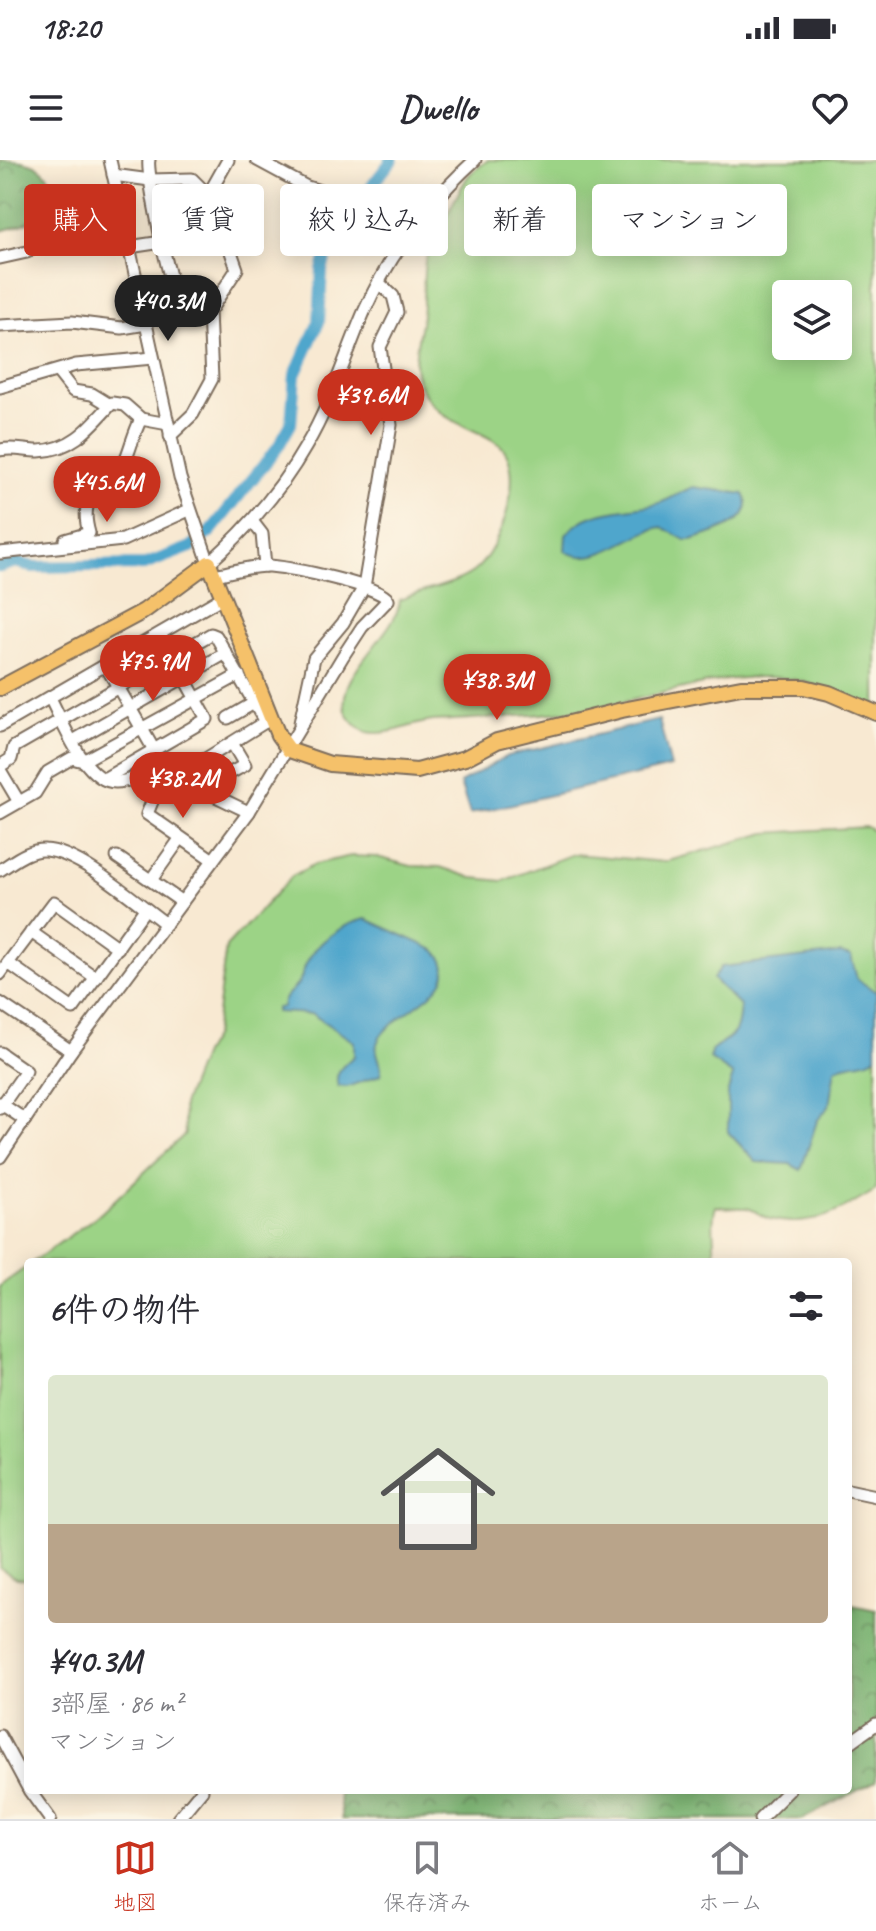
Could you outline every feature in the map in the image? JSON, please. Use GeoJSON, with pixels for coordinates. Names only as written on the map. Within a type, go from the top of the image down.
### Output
{"type":"FeatureCollection","features":[{"type":"Feature","properties":{"kind":"main road"},"geometry":{"type":"LineString","coordinates":[[0,688],[144,611],[210,564],[268,721],[289,750],[330,764],[417,771],[465,758],[497,741],[622,710],[741,687],[804,687],[829,693],[876,713]]}},
{"type":"Feature","properties":{"kind":"street"},"geometry":{"type":"LineString","coordinates":[[110,160],[115,184]]}},
{"type":"Feature","properties":{"kind":"street"},"geometry":{"type":"LineString","coordinates":[[149,160],[148,180],[152,190]]}},
{"type":"Feature","properties":{"kind":"street"},"geometry":{"type":"LineString","coordinates":[[214,184],[228,160]]}},
{"type":"Feature","properties":{"kind":"street"},"geometry":{"type":"LineString","coordinates":[[257,160],[301,184]]}},
{"type":"Feature","properties":{"kind":"street"},"geometry":{"type":"LineString","coordinates":[[448,184],[475,160]]}},
{"type":"Feature","properties":{"kind":"street"},"geometry":{"type":"LineString","coordinates":[[113,175],[148,180],[192,179],[197,184]]}},
{"type":"Feature","properties":{"kind":"street"},"geometry":{"type":"LineString","coordinates":[[0,258],[24,253]]}},
{"type":"Feature","properties":{"kind":"street"},"geometry":{"type":"LineString","coordinates":[[130,256],[189,510],[210,564]]}},
{"type":"Feature","properties":{"kind":"street"},"geometry":{"type":"LineString","coordinates":[[166,256],[177,295],[194,301],[222,293]]}},
{"type":"Feature","properties":{"kind":"street"},"geometry":{"type":"LineString","coordinates":[[169,430],[193,414],[212,379],[209,312],[237,269],[235,256]]}},
{"type":"Feature","properties":{"kind":"street"},"geometry":{"type":"LineString","coordinates":[[210,564],[252,521],[306,447],[379,283],[395,256]]}},
{"type":"Feature","properties":{"kind":"street"},"geometry":{"type":"LineString","coordinates":[[297,735],[314,658],[343,623],[364,587],[391,425],[380,347],[397,312],[393,296],[379,283]]}},
{"type":"Feature","properties":{"kind":"street"},"geometry":{"type":"LineString","coordinates":[[0,326],[72,322],[122,328],[146,324]]}},
{"type":"Feature","properties":{"kind":"street"},"geometry":{"type":"LineString","coordinates":[[0,387],[94,362],[153,358]]}},
{"type":"Feature","properties":{"kind":"street"},"geometry":{"type":"LineString","coordinates":[[58,372],[73,391],[92,394],[110,405]]}},
{"type":"Feature","properties":{"kind":"street"},"geometry":{"type":"LineString","coordinates":[[0,450],[39,451],[69,444],[84,434],[110,405],[119,402],[141,419],[169,430]]}},
{"type":"Feature","properties":{"kind":"street"},"geometry":{"type":"LineString","coordinates":[[56,545],[89,533],[84,515],[88,500],[113,480],[125,460],[141,419]]}},
{"type":"Feature","properties":{"kind":"street"},"geometry":{"type":"LineString","coordinates":[[0,553],[127,539],[189,510]]}},
{"type":"Feature","properties":{"kind":"street"},"geometry":{"type":"LineString","coordinates":[[252,521],[262,534],[265,566]]}},
{"type":"Feature","properties":{"kind":"street"},"geometry":{"type":"LineString","coordinates":[[0,1157],[71,1051],[249,812],[356,637],[388,600],[382,592],[345,579],[318,578],[265,566],[210,564]]}},
{"type":"Feature","properties":{"kind":"street"},"geometry":{"type":"LineString","coordinates":[[0,726],[223,597]]}},
{"type":"Feature","properties":{"kind":"street"},"geometry":{"type":"LineString","coordinates":[[104,779],[207,719],[160,634]]}},
{"type":"Feature","properties":{"kind":"street"},"geometry":{"type":"LineString","coordinates":[[19,802],[0,768],[11,759],[14,747],[214,634],[254,703],[268,721],[191,768],[204,791]]}},
{"type":"Feature","properties":{"kind":"street"},"geometry":{"type":"LineString","coordinates":[[73,741],[226,653]]}},
{"type":"Feature","properties":{"kind":"street"},"geometry":{"type":"LineString","coordinates":[[106,666],[154,750]]}},
{"type":"Feature","properties":{"kind":"street"},"geometry":{"type":"LineString","coordinates":[[0,813],[35,793],[52,769],[72,758],[83,761],[239,675]]}},
{"type":"Feature","properties":{"kind":"street"},"geometry":{"type":"LineString","coordinates":[[50,698],[83,761],[104,779],[112,783],[163,775],[249,812]]}},
{"type":"Feature","properties":{"kind":"street"},"geometry":{"type":"LineString","coordinates":[[228,718],[254,703]]}},
{"type":"Feature","properties":{"kind":"street"},"geometry":{"type":"LineString","coordinates":[[204,791],[245,765],[232,743]]}},
{"type":"Feature","properties":{"kind":"street"},"geometry":{"type":"LineString","coordinates":[[163,775],[147,814],[213,860]]}},
{"type":"Feature","properties":{"kind":"street"},"geometry":{"type":"LineString","coordinates":[[151,880],[180,839]]}},
{"type":"Feature","properties":{"kind":"street"},"geometry":{"type":"LineString","coordinates":[[0,870],[25,854],[55,852],[79,862],[166,924]]}},
{"type":"Feature","properties":{"kind":"street"},"geometry":{"type":"LineString","coordinates":[[117,857],[182,902]]}},
{"type":"Feature","properties":{"kind":"street"},"geometry":{"type":"LineString","coordinates":[[0,974],[54,902],[118,948]]}},
{"type":"Feature","properties":{"kind":"street"},"geometry":{"type":"LineString","coordinates":[[8,963],[73,1009],[145,909]]}},
{"type":"Feature","properties":{"kind":"street"},"geometry":{"type":"LineString","coordinates":[[31,932],[96,978]]}},
{"type":"Feature","properties":{"kind":"street"},"geometry":{"type":"LineString","coordinates":[[0,1003],[71,1051]]}},
{"type":"Feature","properties":{"kind":"street"},"geometry":{"type":"LineString","coordinates":[[0,1053],[26,1071],[1,1105],[25,1120]]}},
{"type":"Feature","properties":{"kind":"street"},"geometry":{"type":"LineString","coordinates":[[852,1491],[876,1496]]}},
{"type":"Feature","properties":{"kind":"street"},"geometry":{"type":"LineString","coordinates":[[852,1741],[876,1724]]}},
{"type":"Feature","properties":{"kind":"street"},"geometry":{"type":"LineString","coordinates":[[0,1736],[24,1780]]}},
{"type":"Feature","properties":{"kind":"street"},"geometry":{"type":"LineString","coordinates":[[32,1794],[50,1819]]}},
{"type":"Feature","properties":{"kind":"street"},"geometry":{"type":"LineString","coordinates":[[178,1819],[199,1794]]}},
{"type":"Feature","properties":{"kind":"street"},"geometry":{"type":"LineString","coordinates":[[760,1819],[785,1794]]}},
{"type":"Feature","properties":{"kind":"green space"},"geometry":{"type":"Polygon","coordinates":[[[0,160],[36,165],[53,184],[24,184],[24,223],[0,231],[0,160]]]}},
{"type":"Feature","properties":{"kind":"green space"},"geometry":{"type":"Polygon","coordinates":[[[488,160],[876,160],[876,710],[826,689],[772,677],[720,681],[591,708],[425,722],[383,733],[364,731],[349,717],[345,697],[349,683],[389,627],[400,600],[474,571],[493,546],[508,509],[511,472],[508,456],[499,444],[438,410],[424,393],[416,374],[425,262],[428,256],[448,256],[448,214],[466,180],[488,160]]]}},
{"type":"Feature","properties":{"kind":"green space"},"geometry":{"type":"Polygon","coordinates":[[[867,827],[876,833],[876,1190],[852,1205],[826,1216],[799,1222],[770,1219],[747,1208],[716,1206],[713,1219],[714,1258],[39,1258],[101,1213],[185,1134],[183,1105],[203,1054],[214,1036],[226,947],[292,876],[315,864],[351,856],[377,857],[411,866],[440,867],[473,878],[503,881],[573,854],[665,862],[766,833],[867,827]]]}},
{"type":"Feature","properties":{"kind":"green space"},"geometry":{"type":"Polygon","coordinates":[[[24,1269],[24,1579],[0,1568],[0,1286],[24,1269]]]}},
{"type":"Feature","properties":{"kind":"green space"},"geometry":{"type":"Polygon","coordinates":[[[852,1605],[876,1610],[876,1781],[852,1793],[852,1605]]]}},
{"type":"Feature","properties":{"kind":"green space"},"geometry":{"type":"Polygon","coordinates":[[[339,1794],[851,1794],[803,1819],[342,1819],[339,1794]]]}},
{"type":"Feature","properties":{"kind":"water"},"geometry":{"type":"Polygon","coordinates":[[[693,487],[744,494],[747,504],[745,512],[730,525],[691,540],[685,540],[662,527],[602,553],[577,556],[565,551],[566,535],[585,519],[659,503],[693,487]]]}},
{"type":"Feature","properties":{"kind":"water"},"geometry":{"type":"Polygon","coordinates":[[[659,720],[671,767],[470,814],[460,783],[507,756],[659,720]]]}},
{"type":"Feature","properties":{"kind":"water"},"geometry":{"type":"Polygon","coordinates":[[[366,919],[435,950],[444,964],[444,976],[427,998],[387,1028],[379,1039],[376,1048],[380,1075],[347,1087],[338,1086],[338,1072],[354,1056],[354,1042],[312,1014],[276,1012],[276,1008],[282,1007],[286,996],[297,985],[316,948],[340,929],[366,919]]]}},
{"type":"Feature","properties":{"kind":"water"},"geometry":{"type":"Polygon","coordinates":[[[840,953],[851,956],[857,979],[876,992],[876,1056],[835,1069],[829,1106],[817,1121],[801,1170],[790,1164],[756,1162],[728,1132],[728,1091],[733,1075],[710,1059],[711,1051],[736,1029],[740,1006],[713,979],[721,967],[840,953]]]}},
{"type":"Feature","properties":{"kind":"waterway"},"geometry":{"type":"LineString","coordinates":[[0,567],[16,562],[32,567],[144,565],[191,547],[211,531],[278,447],[291,424],[295,375],[319,322],[322,270],[331,238],[392,160]]}}]}
